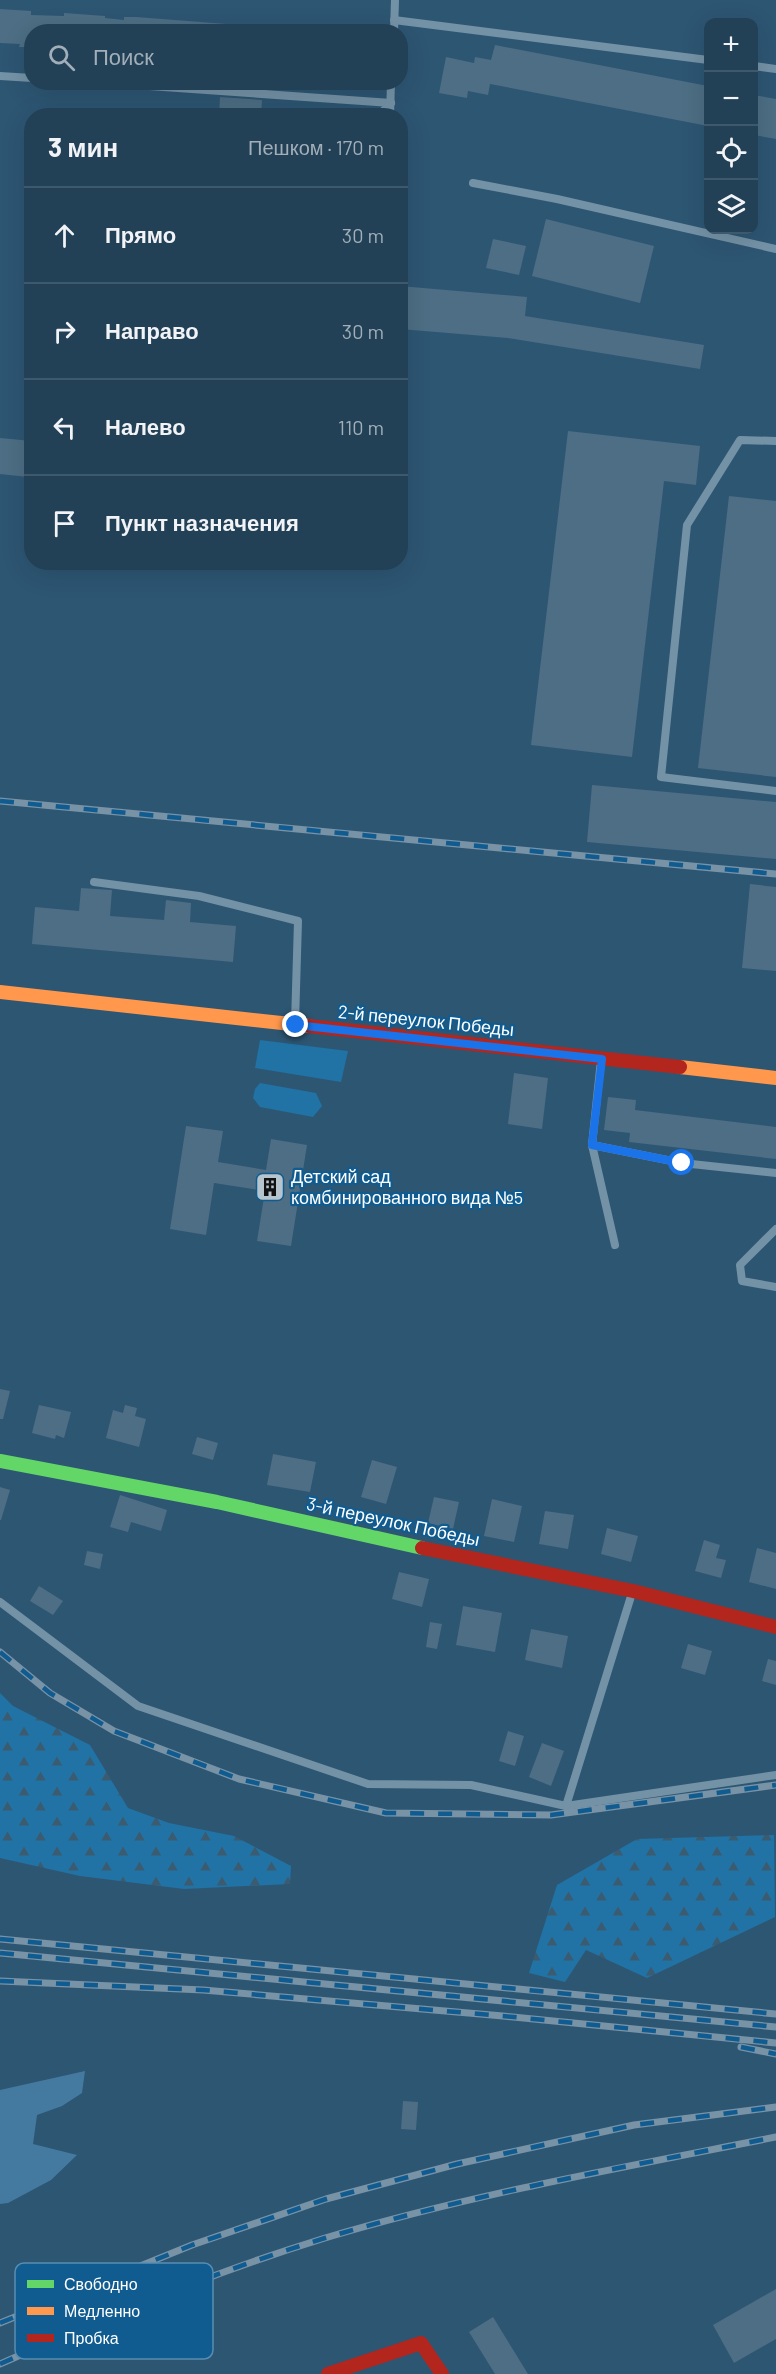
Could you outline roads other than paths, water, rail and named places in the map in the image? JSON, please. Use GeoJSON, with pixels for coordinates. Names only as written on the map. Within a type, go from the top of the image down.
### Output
{"type":"FeatureCollection","features":[{"type":"Feature","properties":{"kind":"street","name":"2-й переулок Победы"},"geometry":{"type":"LineString","coordinates":[[0,992],[776,1078]]}},
{"type":"Feature","properties":{"kind":"street","name":"3-й переулок Победы"},"geometry":{"type":"LineString","coordinates":[[0,1461],[218,1502],[374,1538],[633,1591],[776,1627]]}},
{"type":"Feature","properties":{"kind":"street"},"geometry":{"type":"LineString","coordinates":[[328,2374],[421,2343],[442,2374]]}},
{"type":"Feature","properties":{"kind":"lane"},"geometry":{"type":"LineString","coordinates":[[394,24],[395,0]]}},
{"type":"Feature","properties":{"kind":"lane"},"geometry":{"type":"LineString","coordinates":[[394,20],[704,59]]}},
{"type":"Feature","properties":{"kind":"lane"},"geometry":{"type":"LineString","coordinates":[[758,67],[776,69]]}},
{"type":"Feature","properties":{"kind":"lane"},"geometry":{"type":"LineString","coordinates":[[0,76],[24,78]]}},
{"type":"Feature","properties":{"kind":"lane"},"geometry":{"type":"LineString","coordinates":[[206,90],[391,103]]}},
{"type":"Feature","properties":{"kind":"lane"},"geometry":{"type":"LineString","coordinates":[[391,108],[392,90]]}},
{"type":"Feature","properties":{"kind":"lane"},"geometry":{"type":"LineString","coordinates":[[386,108],[391,103]]}},
{"type":"Feature","properties":{"kind":"lane"},"geometry":{"type":"LineString","coordinates":[[473,183],[557,199],[776,249]]}},
{"type":"Feature","properties":{"kind":"lane"},"geometry":{"type":"LineString","coordinates":[[776,441],[740,440],[687,525],[661,777],[776,791]]}},
{"type":"Feature","properties":{"kind":"lane"},"geometry":{"type":"LineString","coordinates":[[94,882],[199,896],[298,921],[296,1025]]}},
{"type":"Feature","properties":{"kind":"lane"},"geometry":{"type":"LineString","coordinates":[[602,1059],[592,1145],[615,1245]]}},
{"type":"Feature","properties":{"kind":"lane"},"geometry":{"type":"LineString","coordinates":[[592,1145],[682,1163],[776,1173]]}},
{"type":"Feature","properties":{"kind":"lane"},"geometry":{"type":"LineString","coordinates":[[776,1229],[740,1265],[742,1281],[776,1287]]}},
{"type":"Feature","properties":{"kind":"lane"},"geometry":{"type":"LineString","coordinates":[[566,1806],[633,1591]]}},
{"type":"Feature","properties":{"kind":"lane"},"geometry":{"type":"LineString","coordinates":[[0,1602],[138,1706],[368,1784],[471,1785],[566,1806],[776,1776]]}},
{"type":"Feature","properties":{"kind":"railway"},"geometry":{"type":"LineString","coordinates":[[0,801],[776,874]]}},
{"type":"Feature","properties":{"kind":"railway"},"geometry":{"type":"LineString","coordinates":[[0,1652],[50,1693],[114,1731],[239,1779],[386,1813],[551,1815],[776,1785]]}},
{"type":"Feature","properties":{"kind":"railway"},"geometry":{"type":"LineString","coordinates":[[0,1939],[776,2014]]}},
{"type":"Feature","properties":{"kind":"railway"},"geometry":{"type":"LineString","coordinates":[[0,1953],[776,2027]]}},
{"type":"Feature","properties":{"kind":"railway"},"geometry":{"type":"LineString","coordinates":[[0,1981],[203,1990],[776,2043]]}},
{"type":"Feature","properties":{"kind":"railway"},"geometry":{"type":"LineString","coordinates":[[741,2047],[776,2054]]}},
{"type":"Feature","properties":{"kind":"railway"},"geometry":{"type":"LineString","coordinates":[[148,2263],[192,2245],[326,2199],[457,2164],[634,2125],[776,2107]]}},
{"type":"Feature","properties":{"kind":"railway"},"geometry":{"type":"LineString","coordinates":[[213,2276],[325,2238],[437,2208],[776,2137]]}},
{"type":"Feature","properties":{"kind":"railway"},"geometry":{"type":"LineString","coordinates":[[0,2323],[15,2317]]}},
{"type":"Feature","properties":{"kind":"railway"},"geometry":{"type":"LineString","coordinates":[[0,2364],[15,2357]]}},
{"type":"Feature","properties":{"kind":"place","name":"Детский сад комбинированного вида №5"},"geometry":{"type":"Point","coordinates":[270,1187]}}]}
